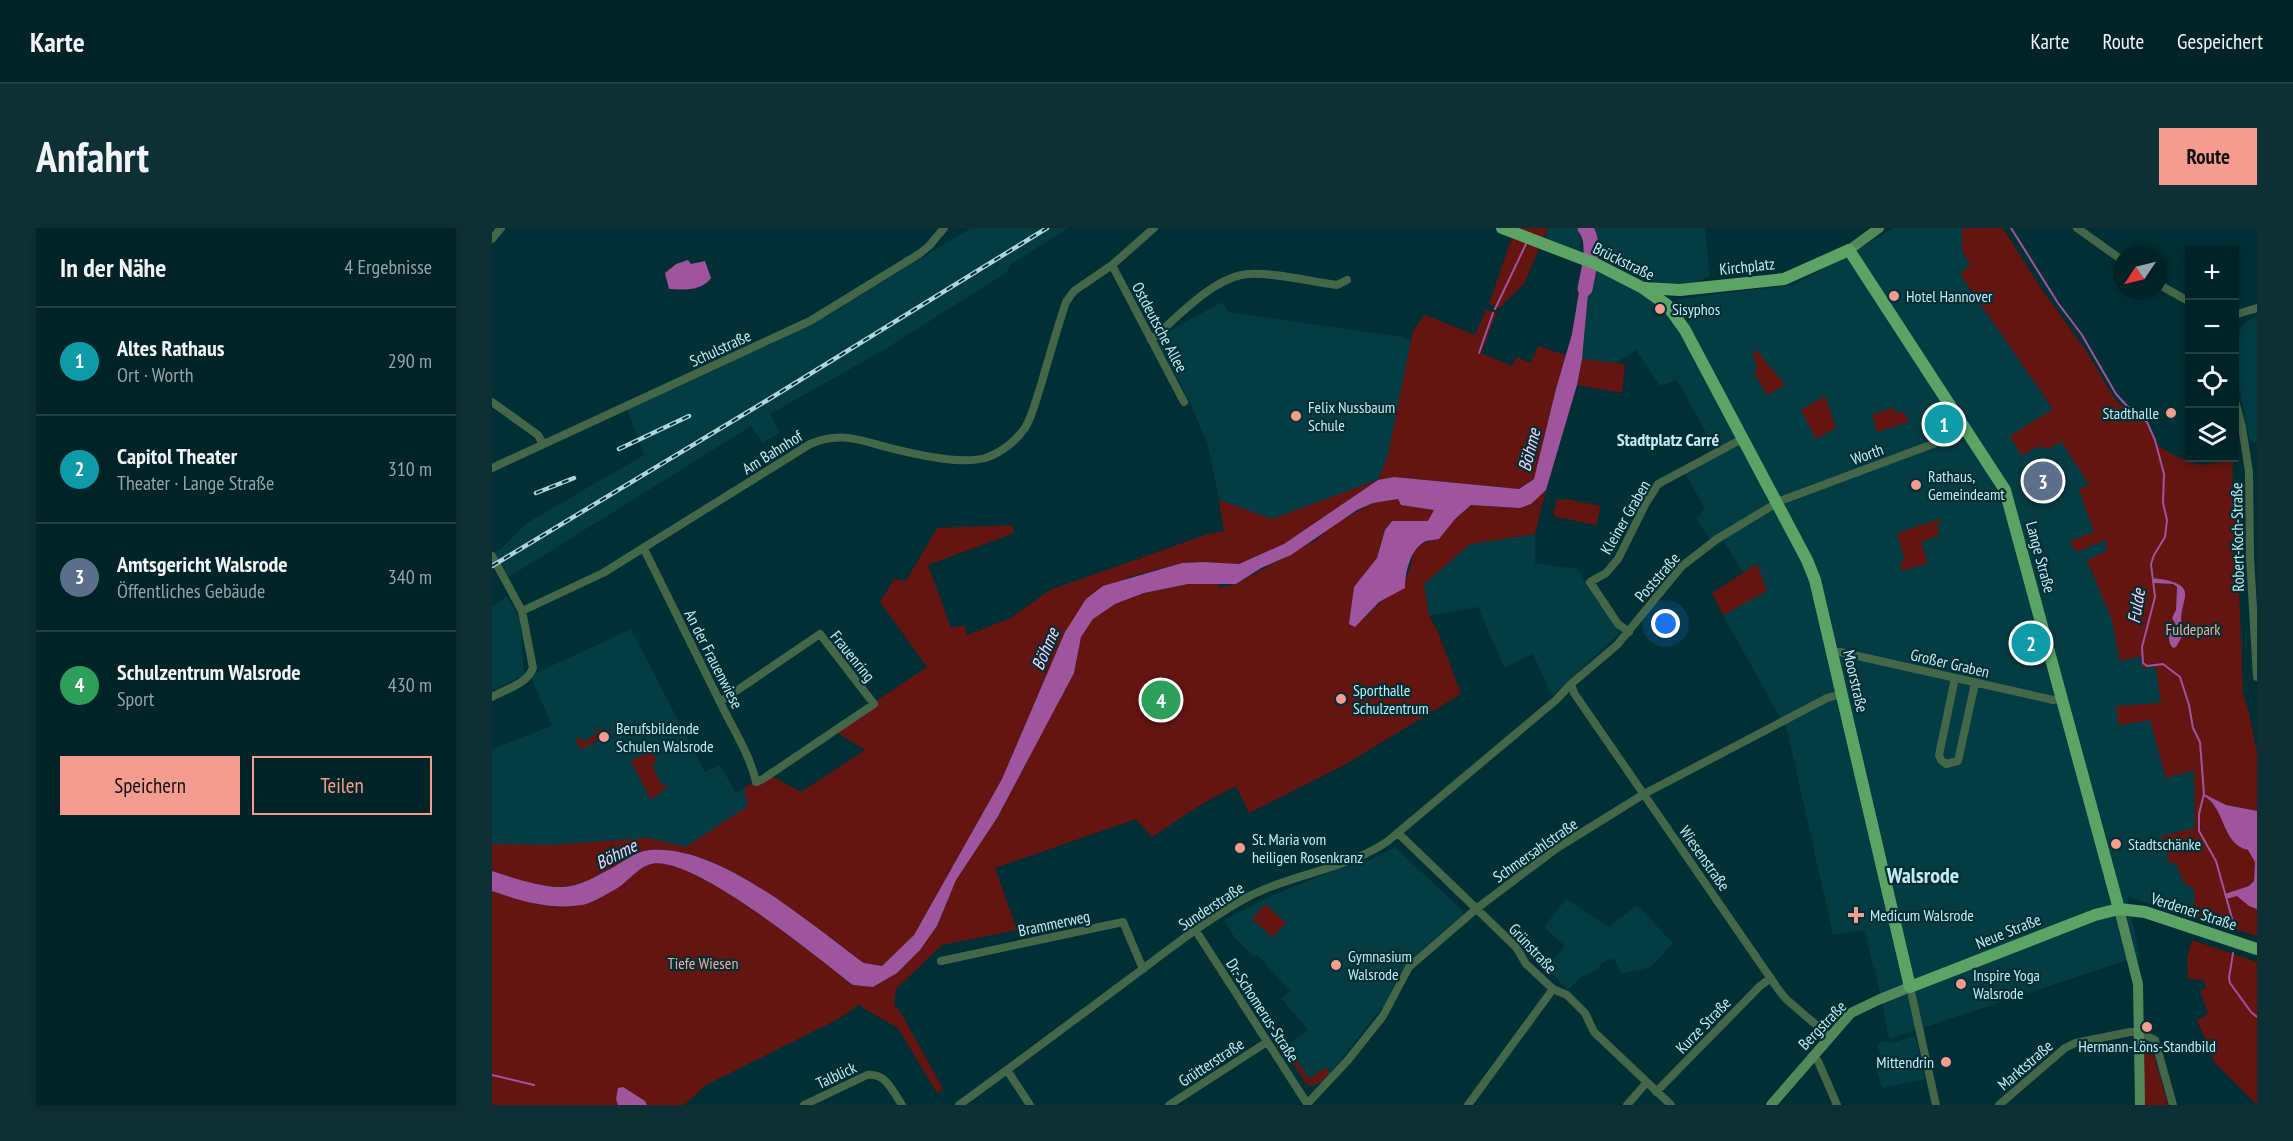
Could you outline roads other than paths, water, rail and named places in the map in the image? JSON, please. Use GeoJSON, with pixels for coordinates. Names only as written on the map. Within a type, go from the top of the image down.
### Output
{"type":"FeatureCollection","features":[{"type":"Feature","properties":{"kind":"main road"},"geometry":{"type":"LineString","coordinates":[[1849,250],[1880,228]]}},
{"type":"Feature","properties":{"kind":"main road","name":"Brückstraße"},"geometry":{"type":"LineString","coordinates":[[1507,230],[1595,264],[1643,288],[1663,302]]}},
{"type":"Feature","properties":{"kind":"main road","name":"Kirchplatz"},"geometry":{"type":"LineString","coordinates":[[1643,288],[1675,290],[1784,279],[1849,250]]}},
{"type":"Feature","properties":{"kind":"main road","name":"Lange Straße"},"geometry":{"type":"LineString","coordinates":[[1849,250],[1997,475],[2009,498],[2119,909]]}},
{"type":"Feature","properties":{"kind":"main road"},"geometry":{"type":"LineString","coordinates":[[1663,302],[1675,290]]}},
{"type":"Feature","properties":{"kind":"main road","name":"Moorstraße"},"geometry":{"type":"LineString","coordinates":[[1663,302],[1685,330],[1812,572],[1910,987]]}},
{"type":"Feature","properties":{"kind":"main road"},"geometry":{"type":"LineString","coordinates":[[2119,909],[2138,984],[2139,1105]]}},
{"type":"Feature","properties":{"kind":"main road","name":"Neue Straße"},"geometry":{"type":"LineString","coordinates":[[1910,987],[2095,915],[2119,909]]}},
{"type":"Feature","properties":{"kind":"main road","name":"Verdener Straße"},"geometry":{"type":"LineString","coordinates":[[2119,909],[2145,912],[2257,949]]}},
{"type":"Feature","properties":{"kind":"main road","name":"Bergstraße"},"geometry":{"type":"LineString","coordinates":[[1771,1105],[1829,1036],[1855,1011],[1910,987]]}},
{"type":"Feature","properties":{"kind":"street"},"geometry":{"type":"LineString","coordinates":[[492,239],[501,228]]}},
{"type":"Feature","properties":{"kind":"street","name":"Schulstraße"},"geometry":{"type":"LineString","coordinates":[[492,468],[810,321],[919,254],[944,228]]}},
{"type":"Feature","properties":{"kind":"street","name":"Am Bahnhof"},"geometry":{"type":"LineString","coordinates":[[522,611],[603,573],[810,444],[828,437],[846,437],[958,460],[975,460],[993,454],[1018,437],[1031,415],[1068,298],[1074,291],[1112,266],[1154,228]]}},
{"type":"Feature","properties":{"kind":"street"},"geometry":{"type":"LineString","coordinates":[[2077,228],[2113,254]]}},
{"type":"Feature","properties":{"kind":"street","name":"Ostdeutsche Allee"},"geometry":{"type":"LineString","coordinates":[[1112,266],[1184,402]]}},
{"type":"Feature","properties":{"kind":"street"},"geometry":{"type":"LineString","coordinates":[[1151,340],[1206,293],[1233,277],[1262,274],[1337,285],[1347,280]]}},
{"type":"Feature","properties":{"kind":"street"},"geometry":{"type":"LineString","coordinates":[[2167,289],[2186,300]]}},
{"type":"Feature","properties":{"kind":"street"},"geometry":{"type":"LineString","coordinates":[[2239,314],[2257,308]]}},
{"type":"Feature","properties":{"kind":"street"},"geometry":{"type":"LineString","coordinates":[[492,402],[538,435],[543,444]]}},
{"type":"Feature","properties":{"kind":"street","name":"Robert-Koch-Straße"},"geometry":{"type":"LineString","coordinates":[[2237,408],[2249,472],[2250,557],[2257,677]]}},
{"type":"Feature","properties":{"kind":"street","name":"Worth"},"geometry":{"type":"LineString","coordinates":[[1776,504],[1941,441],[1966,428]]}},
{"type":"Feature","properties":{"kind":"street","name":"Kleiner Graben"},"geometry":{"type":"LineString","coordinates":[[1629,632],[1618,624],[1590,582],[1606,573],[1618,559],[1658,484],[1742,439]]}},
{"type":"Feature","properties":{"kind":"street","name":"Poststraße"},"geometry":{"type":"LineString","coordinates":[[1571,684],[1617,645],[1689,560],[1726,533],[1776,504]]}},
{"type":"Feature","properties":{"kind":"street","name":"An der Frauenwiese"},"geometry":{"type":"LineString","coordinates":[[644,549],[749,759],[756,782]]}},
{"type":"Feature","properties":{"kind":"street"},"geometry":{"type":"LineString","coordinates":[[492,556],[522,611],[533,668],[530,675],[523,681],[492,697]]}},
{"type":"Feature","properties":{"kind":"street","name":"Frauenring"},"geometry":{"type":"LineString","coordinates":[[720,702],[820,634],[874,704],[764,779],[756,782]]}},
{"type":"Feature","properties":{"kind":"street","name":"Großer Graben"},"geometry":{"type":"LineString","coordinates":[[1832,654],[1840,652],[2053,700],[2062,698]]}},
{"type":"Feature","properties":{"kind":"street"},"geometry":{"type":"LineString","coordinates":[[1955,678],[1939,755],[1946,764],[1958,761],[1975,683]]}},
{"type":"Feature","properties":{"kind":"street","name":"Wiesenstraße"},"geometry":{"type":"LineString","coordinates":[[1571,684],[1574,693],[1786,999],[1829,1036]]}},
{"type":"Feature","properties":{"kind":"street","name":"Sunderstraße"},"geometry":{"type":"LineString","coordinates":[[958,1105],[1196,930],[1244,899],[1275,885],[1378,848],[1556,700],[1571,684]]}},
{"type":"Feature","properties":{"kind":"street","name":"Schmersahlstraße"},"geometry":{"type":"LineString","coordinates":[[1308,1105],[1383,1016],[1409,967],[1476,909],[1557,848],[1644,794],[1816,704],[1842,694]]}},
{"type":"Feature","properties":{"kind":"street","name":"Grünstraße"},"geometry":{"type":"LineString","coordinates":[[1398,833],[1516,947],[1526,964],[1553,989],[1567,995],[1585,1013],[1594,1032],[1671,1105]]}},
{"type":"Feature","properties":{"kind":"street","name":"Brammerweg"},"geometry":{"type":"LineString","coordinates":[[941,961],[1123,922],[1143,969]]}},
{"type":"Feature","properties":{"kind":"street","name":"Dr.-Schomerus-Straße"},"geometry":{"type":"LineString","coordinates":[[1196,930],[1308,1105]]}},
{"type":"Feature","properties":{"kind":"street","name":"Kurze Straße"},"geometry":{"type":"LineString","coordinates":[[1656,1092],[1760,986],[1771,978]]}},
{"type":"Feature","properties":{"kind":"street","name":"Moorstraße"},"geometry":{"type":"LineString","coordinates":[[1910,987],[1936,1105]]}},
{"type":"Feature","properties":{"kind":"street"},"geometry":{"type":"LineString","coordinates":[[1468,1105],[1553,989]]}},
{"type":"Feature","properties":{"kind":"street"},"geometry":{"type":"LineString","coordinates":[[2139,1032],[2155,1040],[2173,1105]]}},
{"type":"Feature","properties":{"kind":"street","name":"Marktstraße"},"geometry":{"type":"LineString","coordinates":[[2000,1105],[2065,1048],[2074,1043],[2139,1032]]}},
{"type":"Feature","properties":{"kind":"street","name":"Grütterstraße"},"geometry":{"type":"LineString","coordinates":[[1169,1105],[1267,1042]]}},
{"type":"Feature","properties":{"kind":"street"},"geometry":{"type":"LineString","coordinates":[[1812,1056],[1818,1061],[1837,1105]]}},
{"type":"Feature","properties":{"kind":"street"},"geometry":{"type":"LineString","coordinates":[[1007,1070],[1030,1105]]}},
{"type":"Feature","properties":{"kind":"street","name":"Talblick"},"geometry":{"type":"LineString","coordinates":[[804,1105],[867,1075],[876,1074],[884,1078],[902,1105]]}},
{"type":"Feature","properties":{"kind":"street"},"geometry":{"type":"LineString","coordinates":[[1627,1105],[1646,1083]]}},
{"type":"Feature","properties":{"kind":"waterway","name":"Böhme"},"geometry":{"type":"LineString","coordinates":[[1585,228],[1589,234],[1591,249],[1585,289]]}},
{"type":"Feature","properties":{"kind":"waterway","name":"Fulde"},"geometry":{"type":"LineString","coordinates":[[2011,228],[2058,303],[2082,335],[2116,394],[2147,422],[2155,440],[2164,474],[2163,503],[2167,520],[2165,537],[2151,564],[2155,597],[2142,647],[2143,663],[2147,666],[2163,664],[2180,677],[2189,705],[2193,728],[2200,742],[2204,794],[2199,814],[2199,831],[2216,861],[2235,929]]}},
{"type":"Feature","properties":{"kind":"waterway"},"geometry":{"type":"LineString","coordinates":[[1495,309],[1527,242]]}},
{"type":"Feature","properties":{"kind":"waterway"},"geometry":{"type":"LineString","coordinates":[[1479,353],[1493,313]]}},
{"type":"Feature","properties":{"kind":"waterway","name":"Fulde"},"geometry":{"type":"LineString","coordinates":[[2233,953],[2230,983],[2257,1017]]}},
{"type":"Feature","properties":{"kind":"waterway"},"geometry":{"type":"LineString","coordinates":[[492,1075],[534,1085]]}},
{"type":"Feature","properties":{"kind":"railway"},"geometry":{"type":"LineString","coordinates":[[492,566],[1047,228]]}},
{"type":"Feature","properties":{"kind":"railway"},"geometry":{"type":"LineString","coordinates":[[619,449],[689,416]]}},
{"type":"Feature","properties":{"kind":"railway"},"geometry":{"type":"LineString","coordinates":[[536,493],[574,478]]}},
{"type":"Feature","properties":{"kind":"place","name":"Hotel Hannover"},"geometry":{"type":"Point","coordinates":[1894,296]}},
{"type":"Feature","properties":{"kind":"place","name":"Sisyphos"},"geometry":{"type":"Point","coordinates":[1660,309]}},
{"type":"Feature","properties":{"kind":"place","name":"Stadthalle"},"geometry":{"type":"Point","coordinates":[2171,413]}},
{"type":"Feature","properties":{"kind":"place","name":"Felix Nussbaum Schule"},"geometry":{"type":"Point","coordinates":[1296,416]}},
{"type":"Feature","properties":{"kind":"place","name":"Altes Rathaus"},"geometry":{"type":"Point","coordinates":[1944,424]}},
{"type":"Feature","properties":{"kind":"place","name":"Amtsgericht Walsrode"},"geometry":{"type":"Point","coordinates":[2043,481]}},
{"type":"Feature","properties":{"kind":"place","name":"Rathaus, Gemeindeamt"},"geometry":{"type":"Point","coordinates":[1916,485]}},
{"type":"Feature","properties":{"kind":"place","name":"Capitol Theater"},"geometry":{"type":"Point","coordinates":[2031,643]}},
{"type":"Feature","properties":{"kind":"place","name":"Sporthalle Schulzentrum"},"geometry":{"type":"Point","coordinates":[1341,699]}},
{"type":"Feature","properties":{"kind":"place","name":"Schulzentrum Walsrode"},"geometry":{"type":"Point","coordinates":[1161,700]}},
{"type":"Feature","properties":{"kind":"place","name":"Berufsbildende Schulen Walsrode"},"geometry":{"type":"Point","coordinates":[604,737]}},
{"type":"Feature","properties":{"kind":"place","name":"Stadtschänke"},"geometry":{"type":"Point","coordinates":[2116,844]}},
{"type":"Feature","properties":{"kind":"place","name":"St. Maria vom heiligen Rosenkranz"},"geometry":{"type":"Point","coordinates":[1240,848]}},
{"type":"Feature","properties":{"kind":"place","name":"Medicum Walsrode"},"geometry":{"type":"Point","coordinates":[1856,915]}},
{"type":"Feature","properties":{"kind":"place","name":"Gymnasium Walsrode"},"geometry":{"type":"Point","coordinates":[1336,965]}},
{"type":"Feature","properties":{"kind":"place","name":"Inspire Yoga Walsrode"},"geometry":{"type":"Point","coordinates":[1961,984]}},
{"type":"Feature","properties":{"kind":"place","name":"Hermann-Löns-Standbild"},"geometry":{"type":"Point","coordinates":[2147,1027]}},
{"type":"Feature","properties":{"kind":"place","name":"Mittendrin"},"geometry":{"type":"Point","coordinates":[1946,1062]}},
{"type":"Feature","properties":{"kind":"district","name":"Stadtplatz Carré"},"geometry":{"type":"Point","coordinates":[1668,439]}},
{"type":"Feature","properties":{"kind":"district","name":"Walsrode"},"geometry":{"type":"Point","coordinates":[1923,875]}},
{"type":"Feature","properties":{"kind":"park label","name":"Fuldepark"},"geometry":{"type":"Point","coordinates":[2193,629]}},
{"type":"Feature","properties":{"kind":"park label","name":"Tiefe Wiesen"},"geometry":{"type":"Point","coordinates":[703,963]}}]}
